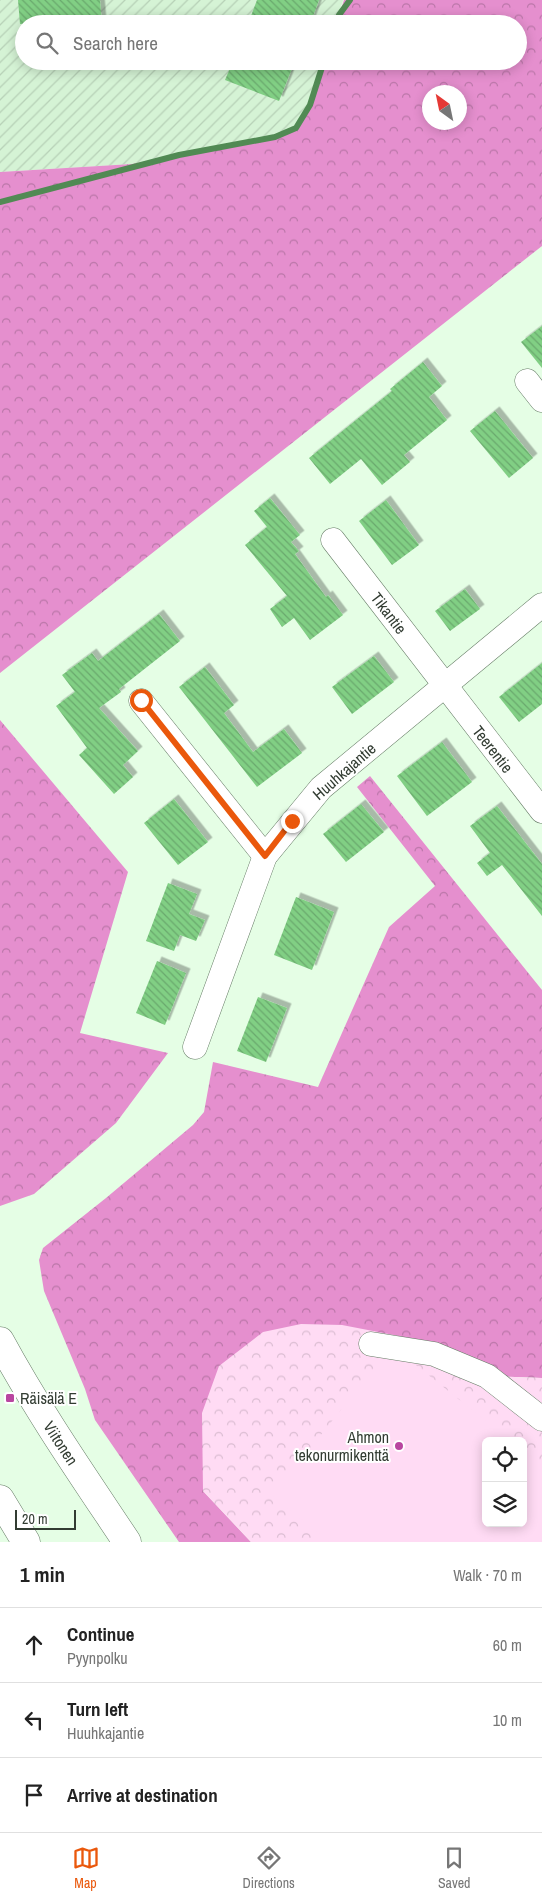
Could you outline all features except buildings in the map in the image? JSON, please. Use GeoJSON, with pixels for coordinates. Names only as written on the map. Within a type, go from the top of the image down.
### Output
{"type":"FeatureCollection","features":[{"type":"Feature","properties":{"kind":"main road","name":"Viitonen"},"geometry":{"type":"LineString","coordinates":[[0,1341],[57,1438],[128,1542]]}},
{"type":"Feature","properties":{"kind":"main road"},"geometry":{"type":"LineString","coordinates":[[0,1498],[26,1542]]}},
{"type":"Feature","properties":{"kind":"street"},"geometry":{"type":"LineString","coordinates":[[527,381],[542,400]]}},
{"type":"Feature","properties":{"kind":"street","name":"Tikantie"},"geometry":{"type":"LineString","coordinates":[[333,540],[445,686]]}},
{"type":"Feature","properties":{"kind":"street","name":"Huuhkajantie"},"geometry":{"type":"LineString","coordinates":[[195,1047],[265,856],[321,788],[542,605]]}},
{"type":"Feature","properties":{"kind":"street","name":"Teerentie"},"geometry":{"type":"LineString","coordinates":[[445,686],[542,811]]}},
{"type":"Feature","properties":{"kind":"street"},"geometry":{"type":"LineString","coordinates":[[141,700],[265,856]]}},
{"type":"Feature","properties":{"kind":"street"},"geometry":{"type":"LineString","coordinates":[[371,1344],[434,1354],[487,1376],[542,1419]]}},
{"type":"Feature","properties":{"kind":"shaded area"},"geometry":{"type":"Polygon","coordinates":[[[0,0],[343,0],[339,15],[15,15],[15,70],[321,70],[310,105],[296,128],[275,137],[132,164],[0,172],[0,0]]]}},
{"type":"Feature","properties":{"kind":"green space"},"geometry":{"type":"Polygon","coordinates":[[[344,0],[542,0],[542,246],[0,673],[0,172],[132,164],[275,137],[296,127],[310,105],[321,70],[527,70],[527,15],[339,15],[344,0]]]}},
{"type":"Feature","properties":{"kind":"green space"},"geometry":{"type":"Polygon","coordinates":[[[0,720],[128,872],[80,1033],[168,1053],[116,1123],[34,1194],[0,1206],[0,720]]]}},
{"type":"Feature","properties":{"kind":"green space"},"geometry":{"type":"Polygon","coordinates":[[[370,776],[542,990],[542,1378],[487,1376],[203,1491],[251,1542],[179,1542],[95,1420],[85,1389],[44,1291],[39,1260],[43,1248],[193,1125],[204,1112],[213,1062],[318,1087],[389,927],[435,886],[357,787],[370,776]]]}},
{"type":"Feature","properties":{"kind":"green space"},"geometry":{"type":"Polygon","coordinates":[[[301,1324],[342,1325],[399,1336],[434,1354],[487,1376],[542,1378],[542,1542],[251,1542],[203,1491],[202,1413],[219,1366],[263,1332],[301,1324]]]}},
{"type":"Feature","properties":{"kind":"green space","name":"Ahmon tekonurmikenttä"},"geometry":{"type":"Polygon","coordinates":[[[392,1346],[506,1437],[482,1437],[482,1527],[527,1527],[527,1453],[542,1465],[542,1542],[330,1542],[272,1496],[392,1346]]]}},
{"type":"Feature","properties":{"kind":"waterway"},"geometry":{"type":"LineString","coordinates":[[339,15],[350,0]]}},
{"type":"Feature","properties":{"kind":"waterway"},"geometry":{"type":"LineString","coordinates":[[0,202],[179,155],[275,137],[296,128],[310,105],[321,70]]}},
{"type":"Feature","properties":{"kind":"place","name":"Räisälä E"},"geometry":{"type":"Point","coordinates":[10,1398]}},
{"type":"Feature","properties":{"kind":"place","name":"Ahmon tekonurmikenttä"},"geometry":{"type":"Point","coordinates":[399,1446]}},
{"type":"Feature","properties":{"kind":"route"},"geometry":{"type":"LineString","coordinates":[[141,700],[265,856],[292,821]]}}]}
